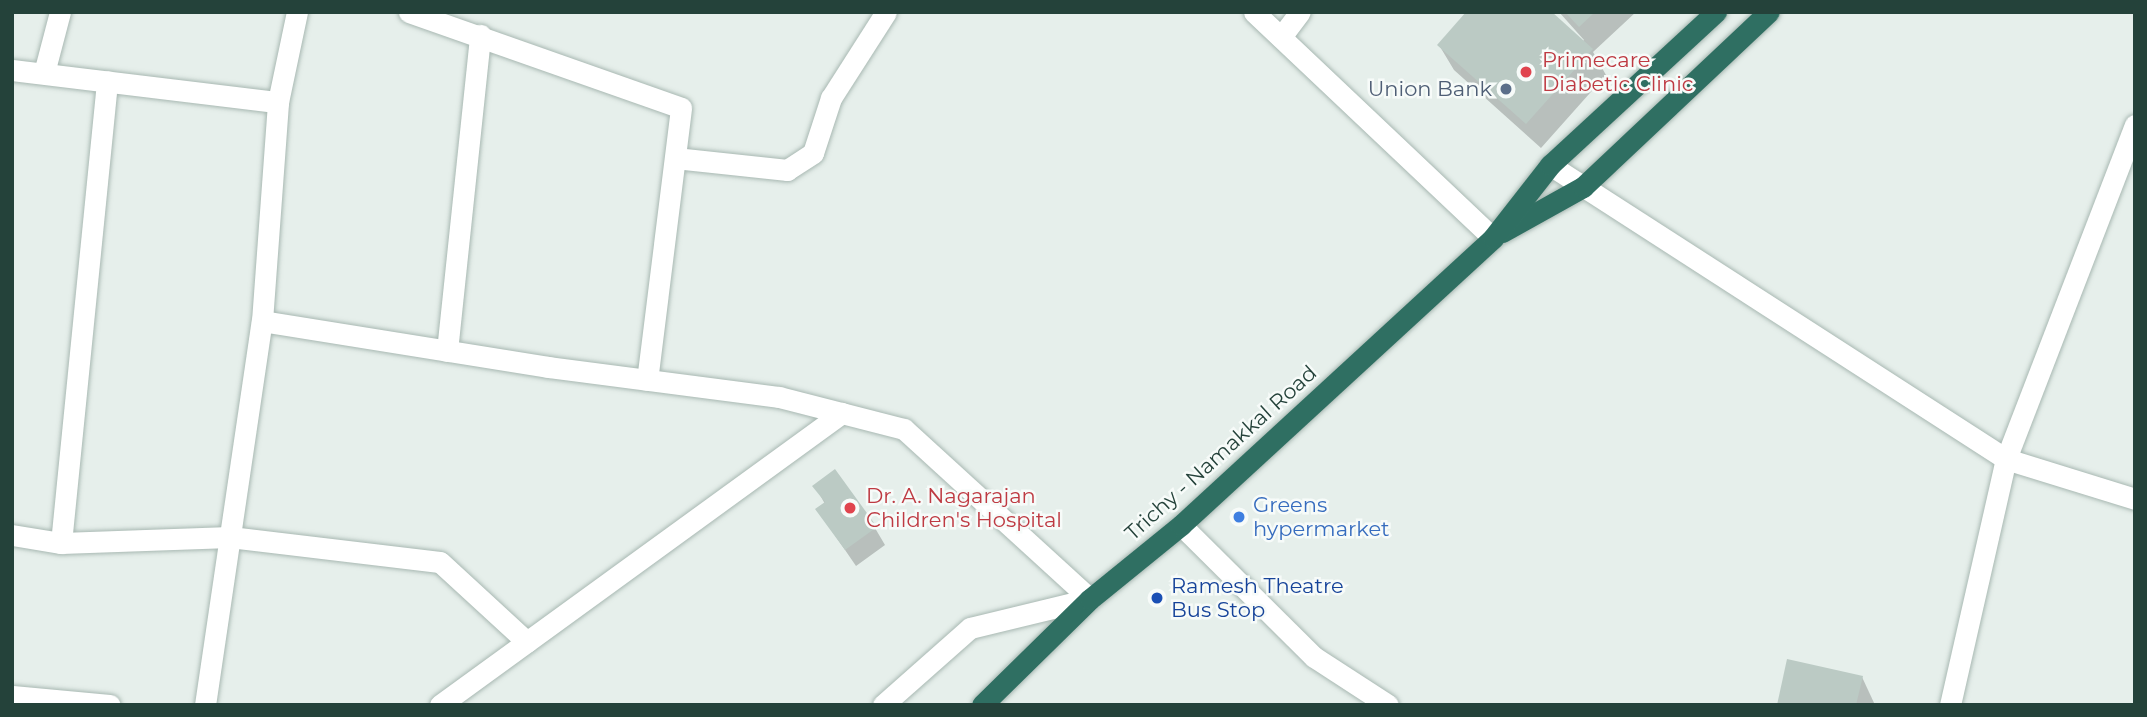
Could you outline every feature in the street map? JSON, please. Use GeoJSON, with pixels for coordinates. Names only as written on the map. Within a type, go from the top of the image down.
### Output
{"type":"FeatureCollection","features":[{"type":"Feature","properties":{"kind":"highway","name":"Trichy - Namakkal Road"},"geometry":{"type":"LineString","coordinates":[[982,705],[1090,599],[1181,525],[1493,238],[1550,165],[1716,12]]}},
{"type":"Feature","properties":{"kind":"highway","name":"Trichy - Namakkal Road"},"geometry":{"type":"LineString","coordinates":[[1493,238],[1583,187],[1769,12]]}},
{"type":"Feature","properties":{"kind":"street"},"geometry":{"type":"LineString","coordinates":[[44,73],[60,12]]}},
{"type":"Feature","properties":{"kind":"street"},"geometry":{"type":"LineString","coordinates":[[205,705],[262,321],[278,102],[297,12]]}},
{"type":"Feature","properties":{"kind":"street"},"geometry":{"type":"LineString","coordinates":[[409,12],[681,108],[647,380]]}},
{"type":"Feature","properties":{"kind":"street"},"geometry":{"type":"LineString","coordinates":[[675,158],[788,170],[813,153],[831,98],[886,12]]}},
{"type":"Feature","properties":{"kind":"street"},"geometry":{"type":"LineString","coordinates":[[1254,12],[1493,238]]}},
{"type":"Feature","properties":{"kind":"street"},"geometry":{"type":"LineString","coordinates":[[1281,37],[1300,12]]}},
{"type":"Feature","properties":{"kind":"street"},"geometry":{"type":"LineString","coordinates":[[447,351],[480,35]]}},
{"type":"Feature","properties":{"kind":"street"},"geometry":{"type":"LineString","coordinates":[[12,70],[278,102]]}},
{"type":"Feature","properties":{"kind":"street"},"geometry":{"type":"LineString","coordinates":[[61,543],[107,81]]}},
{"type":"Feature","properties":{"kind":"street"},"geometry":{"type":"LineString","coordinates":[[1950,705],[2006,458],[2135,125]]}},
{"type":"Feature","properties":{"kind":"street"},"geometry":{"type":"LineString","coordinates":[[1550,165],[2006,458],[2135,499]]}},
{"type":"Feature","properties":{"kind":"street"},"geometry":{"type":"LineString","coordinates":[[262,321],[447,351],[779,397],[904,429],[1090,599]]}},
{"type":"Feature","properties":{"kind":"street"},"geometry":{"type":"LineString","coordinates":[[440,705],[842,413]]}},
{"type":"Feature","properties":{"kind":"street"},"geometry":{"type":"LineString","coordinates":[[1181,525],[1314,657],[1388,705]]}},
{"type":"Feature","properties":{"kind":"street"},"geometry":{"type":"LineString","coordinates":[[12,535],[61,543],[230,537],[440,562],[527,642]]}},
{"type":"Feature","properties":{"kind":"street"},"geometry":{"type":"LineString","coordinates":[[883,705],[970,628],[1090,599]]}},
{"type":"Feature","properties":{"kind":"street"},"geometry":{"type":"LineString","coordinates":[[12,696],[110,705]]}},
{"type":"Feature","properties":{"kind":"building"},"geometry":{"type":"Polygon","coordinates":[[[1466,12],[1552,12],[1593,49],[1526,124],[1437,45],[1466,12]]]}},
{"type":"Feature","properties":{"kind":"building"},"geometry":{"type":"Polygon","coordinates":[[[1565,12],[1595,12],[1579,27],[1565,12]]]}},
{"type":"Feature","properties":{"kind":"building"},"geometry":{"type":"Polygon","coordinates":[[[835,469],[877,527],[845,550],[815,509],[825,502],[812,486],[835,469]]]}},
{"type":"Feature","properties":{"kind":"building"},"geometry":{"type":"Polygon","coordinates":[[[1787,659],[1863,676],[1856,705],[1777,705],[1787,659]]]}},
{"type":"Feature","properties":{"kind":"place","name":"Primecare Diabetic Clinic"},"geometry":{"type":"Point","coordinates":[1526,72]}},
{"type":"Feature","properties":{"kind":"place","name":"Union Bank"},"geometry":{"type":"Point","coordinates":[1506,89]}},
{"type":"Feature","properties":{"kind":"place","name":"Dr. A. Nagarajan Children's Hospital"},"geometry":{"type":"Point","coordinates":[850,508]}},
{"type":"Feature","properties":{"kind":"place","name":"Greens hypermarket"},"geometry":{"type":"Point","coordinates":[1239,517]}},
{"type":"Feature","properties":{"kind":"place","name":"Ramesh Theatre Bus Stop"},"geometry":{"type":"Point","coordinates":[1157,598]}}]}
